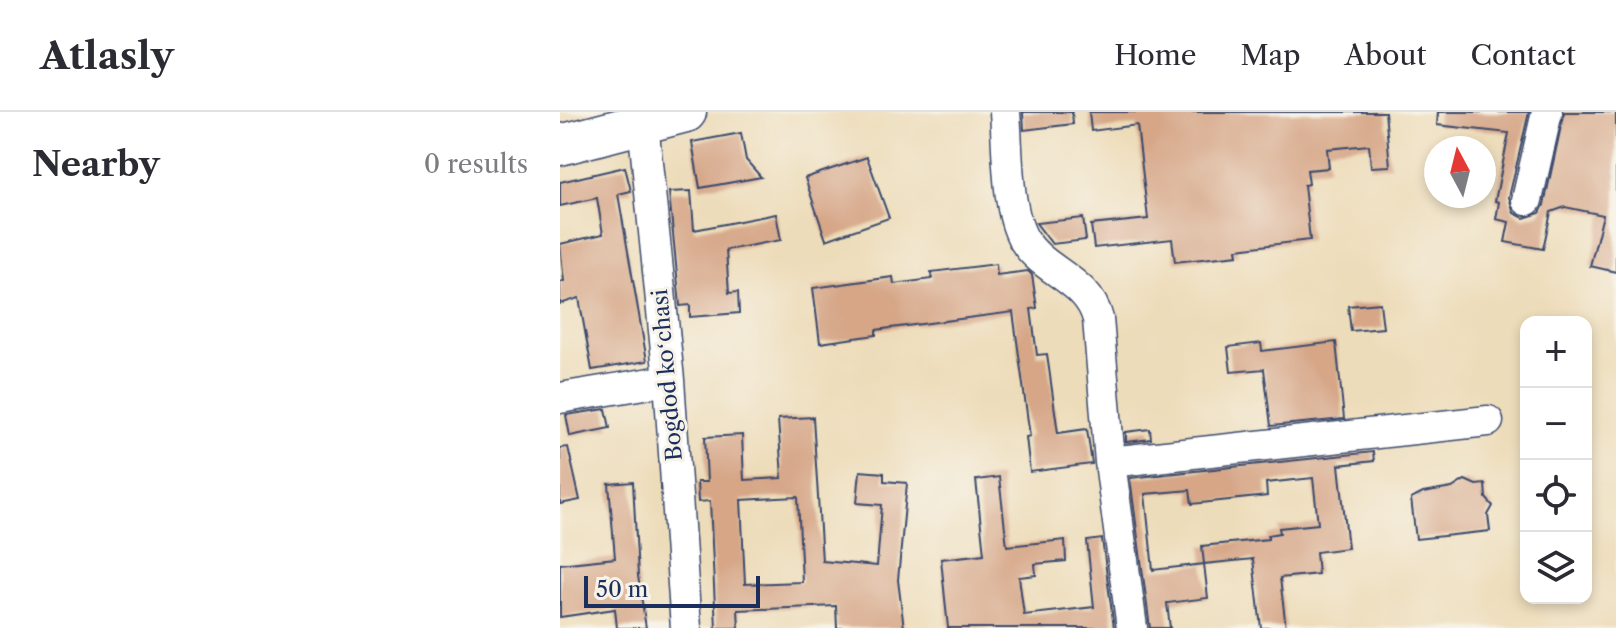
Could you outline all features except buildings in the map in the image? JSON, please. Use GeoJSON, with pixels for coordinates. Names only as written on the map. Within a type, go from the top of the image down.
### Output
{"type":"FeatureCollection","features":[{"type":"Feature","properties":{"kind":"main road"},"geometry":{"type":"LineString","coordinates":[[560,145],[686,112]]}},
{"type":"Feature","properties":{"kind":"street"},"geometry":{"type":"LineString","coordinates":[[1005,112],[1014,213],[1023,238],[1030,248],[1081,289],[1096,309],[1110,462],[1132,628]]}},
{"type":"Feature","properties":{"kind":"street"},"geometry":{"type":"LineString","coordinates":[[1527,200],[1547,112]]}},
{"type":"Feature","properties":{"kind":"street","name":"Bogdod koʻchasi"},"geometry":{"type":"LineString","coordinates":[[643,123],[669,380],[686,628]]}},
{"type":"Feature","properties":{"kind":"street"},"geometry":{"type":"LineString","coordinates":[[560,398],[669,380]]}},
{"type":"Feature","properties":{"kind":"street"},"geometry":{"type":"LineString","coordinates":[[1110,462],[1488,421]]}}]}
